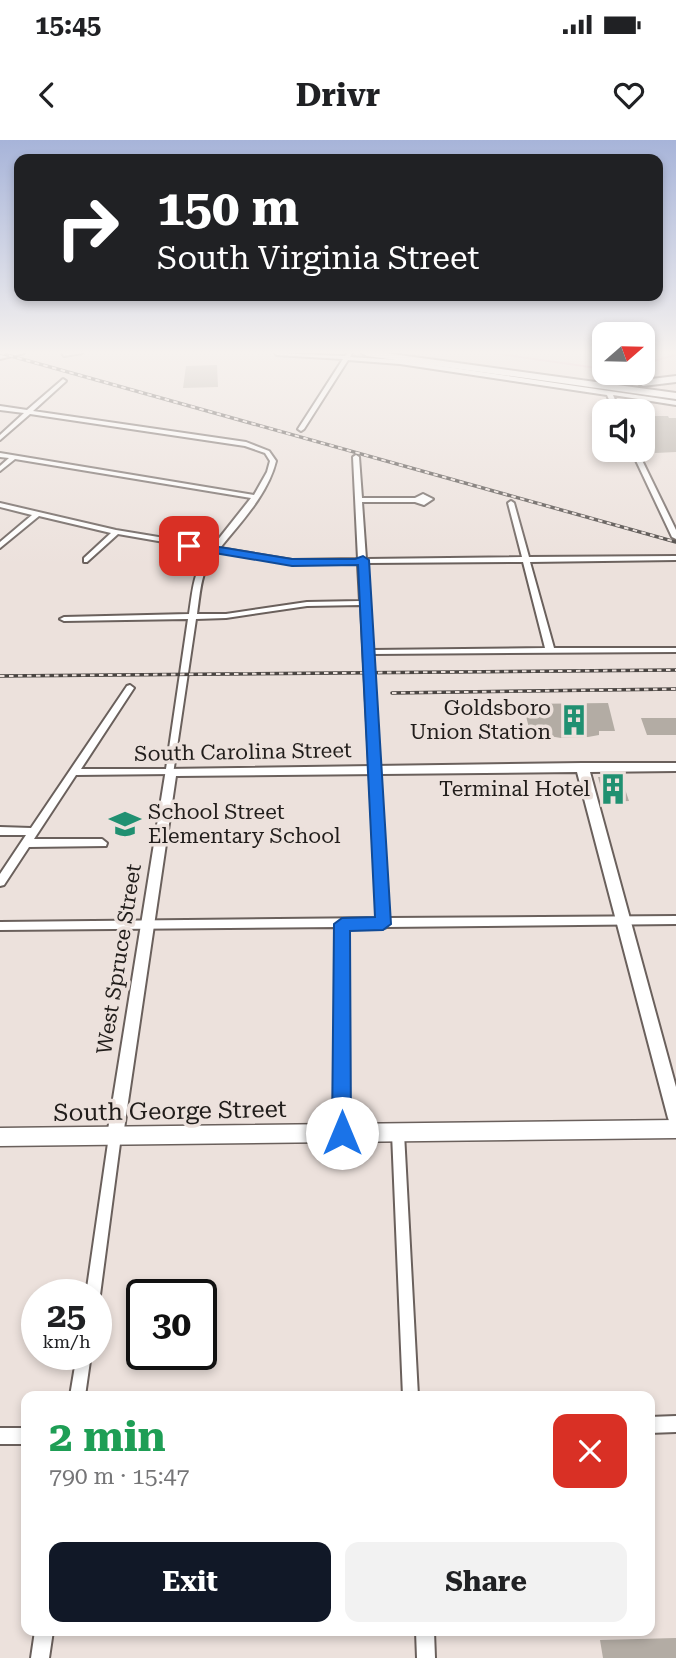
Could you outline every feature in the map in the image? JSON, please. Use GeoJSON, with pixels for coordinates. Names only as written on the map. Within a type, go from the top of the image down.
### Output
{"type":"FeatureCollection","features":[{"type":"Feature","properties":{"kind":"main road","name":"South George Street"},"geometry":{"type":"LineString","coordinates":[[0,1137],[676,1129]]}},
{"type":"Feature","properties":{"kind":"street"},"geometry":{"type":"LineString","coordinates":[[0,438],[16,424]]}},
{"type":"Feature","properties":{"kind":"street","name":"West Spruce Street"},"geometry":{"type":"LineString","coordinates":[[95,1279],[200,573],[214,550],[255,497],[274,464],[267,452],[246,444],[109,424]]}},
{"type":"Feature","properties":{"kind":"street"},"geometry":{"type":"LineString","coordinates":[[301,429],[304,424]]}},
{"type":"Feature","properties":{"kind":"street"},"geometry":{"type":"LineString","coordinates":[[0,455],[255,497]]}},
{"type":"Feature","properties":{"kind":"street"},"geometry":{"type":"LineString","coordinates":[[0,469],[14,457]]}},
{"type":"Feature","properties":{"kind":"street"},"geometry":{"type":"LineString","coordinates":[[356,457],[383,924]]}},
{"type":"Feature","properties":{"kind":"street"},"geometry":{"type":"LineString","coordinates":[[640,462],[676,537]]}},
{"type":"Feature","properties":{"kind":"street"},"geometry":{"type":"LineString","coordinates":[[359,500],[416,500]]}},
{"type":"Feature","properties":{"kind":"street"},"geometry":{"type":"LineString","coordinates":[[511,503],[550,650]]}},
{"type":"Feature","properties":{"kind":"street"},"geometry":{"type":"LineString","coordinates":[[0,505],[116,532],[292,562],[676,558]]}},
{"type":"Feature","properties":{"kind":"street"},"geometry":{"type":"LineString","coordinates":[[0,546],[38,513]]}},
{"type":"Feature","properties":{"kind":"street"},"geometry":{"type":"LineString","coordinates":[[87,560],[116,532]]}},
{"type":"Feature","properties":{"kind":"street"},"geometry":{"type":"LineString","coordinates":[[64,619],[242,615],[307,604],[364,603]]}},
{"type":"Feature","properties":{"kind":"street"},"geometry":{"type":"LineString","coordinates":[[367,652],[676,650]]}},
{"type":"Feature","properties":{"kind":"street"},"geometry":{"type":"LineString","coordinates":[[0,882],[130,688]]}},
{"type":"Feature","properties":{"kind":"street","name":"South Carolina Street"},"geometry":{"type":"LineString","coordinates":[[74,772],[676,767]]}},
{"type":"Feature","properties":{"kind":"street"},"geometry":{"type":"LineString","coordinates":[[582,768],[676,1118]]}},
{"type":"Feature","properties":{"kind":"street"},"geometry":{"type":"LineString","coordinates":[[0,831],[33,832]]}},
{"type":"Feature","properties":{"kind":"street"},"geometry":{"type":"LineString","coordinates":[[26,843],[102,843]]}},
{"type":"Feature","properties":{"kind":"street"},"geometry":{"type":"LineString","coordinates":[[0,926],[676,920]]}},
{"type":"Feature","properties":{"kind":"street"},"geometry":{"type":"LineString","coordinates":[[342,924],[342,1133]]}},
{"type":"Feature","properties":{"kind":"street"},"geometry":{"type":"LineString","coordinates":[[398,1133],[411,1391]]}},
{"type":"Feature","properties":{"kind":"street"},"geometry":{"type":"LineString","coordinates":[[79,1391],[82,1370]]}},
{"type":"Feature","properties":{"kind":"street"},"geometry":{"type":"LineString","coordinates":[[655,1425],[676,1424]]}},
{"type":"Feature","properties":{"kind":"street"},"geometry":{"type":"LineString","coordinates":[[0,1436],[21,1436]]}},
{"type":"Feature","properties":{"kind":"street"},"geometry":{"type":"LineString","coordinates":[[40,1658],[43,1636]]}},
{"type":"Feature","properties":{"kind":"street"},"geometry":{"type":"LineString","coordinates":[[425,1636],[426,1658]]}},
{"type":"Feature","properties":{"kind":"building"},"geometry":{"type":"Polygon","coordinates":[[[655,424],[676,424],[676,452],[655,453],[655,424]]]}},
{"type":"Feature","properties":{"kind":"building","name":"Goldsboro Union Station"},"geometry":{"type":"Polygon","coordinates":[[[608,703],[615,731],[599,731],[599,735],[588,737],[561,738],[549,736],[548,732],[530,732],[523,704],[608,703]]]}},
{"type":"Feature","properties":{"kind":"building"},"geometry":{"type":"Polygon","coordinates":[[[641,718],[676,718],[676,735],[647,735],[641,718]]]}},
{"type":"Feature","properties":{"kind":"building","name":"Terminal Hotel"},"geometry":{"type":"Polygon","coordinates":[[[598,777],[621,777],[629,801],[605,802],[598,777]]]}},
{"type":"Feature","properties":{"kind":"building"},"geometry":{"type":"Polygon","coordinates":[[[676,1638],[676,1658],[603,1658],[600,1640],[676,1638]]]}},
{"type":"Feature","properties":{"kind":"railway"},"geometry":{"type":"LineString","coordinates":[[253,424],[676,542]]}},
{"type":"Feature","properties":{"kind":"railway"},"geometry":{"type":"LineString","coordinates":[[0,676],[676,670]]}},
{"type":"Feature","properties":{"kind":"railway"},"geometry":{"type":"LineString","coordinates":[[392,693],[676,689]]}},
{"type":"Feature","properties":{"kind":"place","name":"Goldsboro Union Station"},"geometry":{"type":"Point","coordinates":[574,720]}},
{"type":"Feature","properties":{"kind":"place","name":"Terminal Hotel"},"geometry":{"type":"Point","coordinates":[613,789]}},
{"type":"Feature","properties":{"kind":"place","name":"School Street Elementary School"},"geometry":{"type":"Point","coordinates":[125,824]}},
{"type":"Feature","properties":{"kind":"route"},"geometry":{"type":"LineString","coordinates":[[189,546],[292,562],[363,560],[383,924],[342,924],[342,1133]]}}]}
